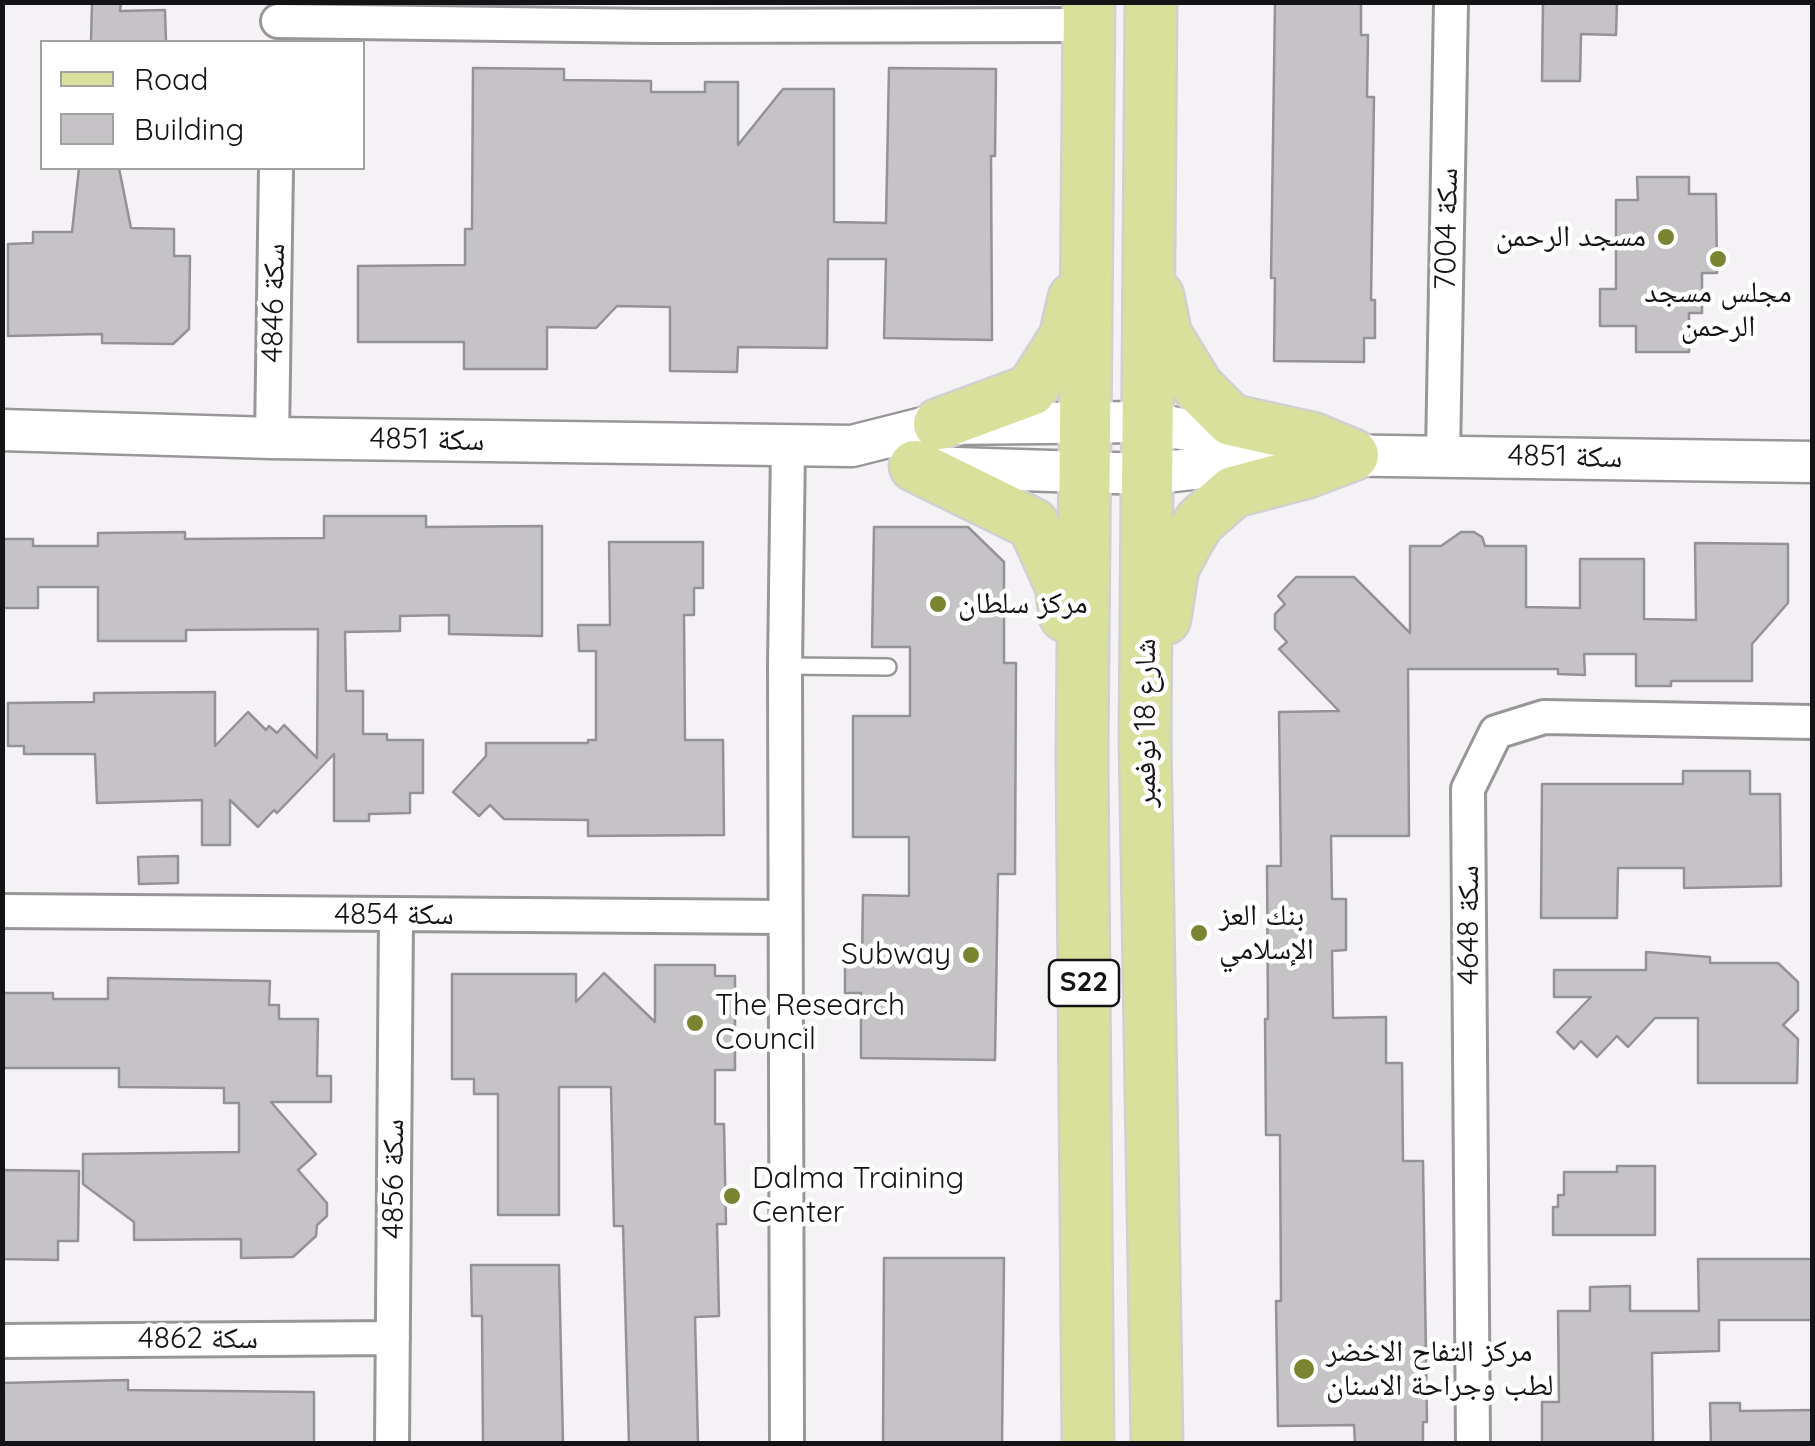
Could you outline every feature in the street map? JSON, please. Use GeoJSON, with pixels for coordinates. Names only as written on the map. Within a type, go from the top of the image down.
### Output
{"type":"FeatureCollection","features":[{"type":"Feature","properties":{"kind":"main road","name":"شارع 18 نوفمبر"},"geometry":{"type":"LineString","coordinates":[[1151,2],[1145,739],[1157,1444]]}},
{"type":"Feature","properties":{"kind":"main road","name":"S22"},"geometry":{"type":"LineString","coordinates":[[1088,1444],[1082,754],[1089,14]]}},
{"type":"Feature","properties":{"kind":"main road"},"geometry":{"type":"LineString","coordinates":[[939,424],[1031,390],[1046,370],[1064,337],[1073,308],[1087,174]]}},
{"type":"Feature","properties":{"kind":"main road"},"geometry":{"type":"LineString","coordinates":[[1145,739],[1173,568],[1200,521],[1233,492],[1305,473],[1335,454],[1312,438],[1231,420],[1198,387],[1166,335],[1148,250]]}},
{"type":"Feature","properties":{"kind":"main road"},"geometry":{"type":"LineString","coordinates":[[915,466],[1033,524],[1061,586],[1082,754]]}},
{"type":"Feature","properties":{"kind":"street","name":"سكة 7004"},"geometry":{"type":"LineString","coordinates":[[1444,455],[1451,2]]}},
{"type":"Feature","properties":{"kind":"street"},"geometry":{"type":"LineString","coordinates":[[278,22],[652,14],[1089,14]]}},
{"type":"Feature","properties":{"kind":"street","name":"سكة 4846"},"geometry":{"type":"LineString","coordinates":[[272,438],[276,170]]}},
{"type":"Feature","properties":{"kind":"street","name":"سكة 4851"},"geometry":{"type":"LineString","coordinates":[[2,430],[852,446],[939,424],[1146,422],[1335,454]]}},
{"type":"Feature","properties":{"kind":"street"},"geometry":{"type":"LineString","coordinates":[[788,446],[784,666],[788,1444]]}},
{"type":"Feature","properties":{"kind":"street","name":"سكة 4851"},"geometry":{"type":"LineString","coordinates":[[852,446],[915,466],[1146,474],[1335,454],[1812,462]]}},
{"type":"Feature","properties":{"kind":"street","name":"سكة 4648"},"geometry":{"type":"LineString","coordinates":[[1473,1444],[1468,789],[1496,732],[1544,718],[1812,722]]}},
{"type":"Feature","properties":{"kind":"street","name":"سكة 4854"},"geometry":{"type":"LineString","coordinates":[[2,911],[785,917]]}},
{"type":"Feature","properties":{"kind":"street","name":"سكة 4856"},"geometry":{"type":"LineString","coordinates":[[392,1444],[396,915]]}},
{"type":"Feature","properties":{"kind":"street","name":"سكة 4862"},"geometry":{"type":"LineString","coordinates":[[2,1341],[393,1338]]}},
{"type":"Feature","properties":{"kind":"lane"},"geometry":{"type":"LineString","coordinates":[[784,666],[888,667]]}},
{"type":"Feature","properties":{"kind":"building"},"geometry":{"type":"Polygon","coordinates":[[[92,2],[121,2],[120,11],[165,10],[166,40],[91,40],[92,2]]]}},
{"type":"Feature","properties":{"kind":"building"},"geometry":{"type":"Polygon","coordinates":[[[1543,2],[1617,2],[1616,35],[1581,34],[1580,81],[1542,81],[1543,2]]]}},
{"type":"Feature","properties":{"kind":"building"},"geometry":{"type":"Polygon","coordinates":[[[1275,3],[1361,3],[1361,35],[1368,35],[1367,97],[1374,97],[1371,300],[1375,300],[1375,338],[1364,338],[1364,362],[1274,361],[1275,278],[1271,278],[1275,3]]]}},
{"type":"Feature","properties":{"kind":"building"},"geometry":{"type":"Polygon","coordinates":[[[473,68],[564,69],[564,80],[651,81],[651,92],[705,92],[705,82],[738,82],[738,145],[783,89],[834,89],[834,222],[886,223],[889,68],[996,69],[995,156],[991,156],[992,340],[884,338],[886,259],[828,259],[827,348],[738,347],[737,372],[670,371],[670,307],[617,306],[596,328],[547,327],[547,369],[464,369],[464,342],[358,342],[358,266],[465,265],[465,229],[472,229],[473,68]]]}},
{"type":"Feature","properties":{"kind":"building"},"geometry":{"type":"Polygon","coordinates":[[[79,170],[119,170],[131,228],[174,229],[174,256],[190,256],[189,329],[173,344],[102,343],[102,334],[8,336],[8,244],[33,243],[33,232],[72,232],[79,170]]]}},
{"type":"Feature","properties":{"kind":"building","name":"مسجد الرحمن"},"geometry":{"type":"Polygon","coordinates":[[[1637,177],[1689,177],[1689,194],[1716,194],[1717,273],[1702,273],[1702,313],[1689,313],[1689,352],[1636,352],[1636,326],[1600,326],[1600,289],[1616,289],[1616,200],[1638,200],[1637,177]]]}},
{"type":"Feature","properties":{"kind":"building"},"geometry":{"type":"Polygon","coordinates":[[[324,516],[426,516],[426,527],[542,526],[542,636],[449,634],[449,615],[400,616],[400,631],[345,632],[346,691],[363,691],[363,734],[387,734],[387,740],[423,740],[423,793],[410,793],[410,813],[369,814],[369,821],[334,821],[334,754],[277,813],[274,810],[258,827],[230,800],[230,845],[202,845],[202,800],[97,803],[95,754],[24,754],[24,746],[8,746],[8,703],[94,702],[94,693],[215,692],[215,746],[248,712],[266,730],[269,726],[277,733],[284,725],[317,758],[318,629],[186,630],[186,641],[98,641],[98,587],[38,587],[38,608],[2,608],[2,539],[33,539],[33,546],[98,546],[98,533],[185,532],[185,539],[324,538],[324,516]]]}},
{"type":"Feature","properties":{"kind":"building"},"geometry":{"type":"Polygon","coordinates":[[[874,527],[968,527],[1004,562],[1004,663],[1016,663],[1015,874],[998,874],[995,1060],[861,1058],[861,993],[845,993],[845,957],[862,958],[863,895],[909,896],[909,837],[853,837],[853,716],[910,716],[910,647],[872,647],[874,527]]]}},
{"type":"Feature","properties":{"kind":"building"},"geometry":{"type":"Polygon","coordinates":[[[1461,532],[1474,532],[1482,537],[1485,546],[1526,546],[1526,607],[1580,608],[1580,559],[1644,559],[1644,619],[1696,620],[1695,543],[1788,544],[1788,603],[1752,644],[1752,681],[1671,681],[1671,686],[1636,686],[1636,654],[1584,654],[1585,675],[1558,674],[1558,669],[1408,669],[1409,836],[1331,836],[1332,899],[1346,899],[1346,950],[1332,951],[1333,1018],[1386,1017],[1386,1063],[1402,1063],[1403,1161],[1423,1161],[1427,1422],[1423,1422],[1423,1444],[1355,1444],[1354,1425],[1278,1426],[1280,1135],[1266,1135],[1265,1019],[1267,866],[1281,866],[1279,712],[1339,711],[1279,649],[1287,642],[1275,629],[1275,614],[1285,604],[1278,596],[1296,577],[1354,577],[1410,633],[1410,546],[1441,546],[1461,532]]]}},
{"type":"Feature","properties":{"kind":"building"},"geometry":{"type":"Polygon","coordinates":[[[609,542],[703,542],[703,588],[694,588],[694,615],[684,615],[685,740],[723,740],[724,835],[588,836],[588,820],[504,819],[490,805],[479,816],[453,792],[486,756],[486,743],[596,740],[596,651],[579,651],[578,625],[610,625],[609,542]]]}},
{"type":"Feature","properties":{"kind":"building"},"geometry":{"type":"Polygon","coordinates":[[[1683,771],[1750,771],[1750,794],[1780,794],[1781,886],[1684,888],[1684,868],[1618,868],[1617,918],[1541,918],[1542,784],[1683,784],[1683,771]]]}},
{"type":"Feature","properties":{"kind":"building"},"geometry":{"type":"Polygon","coordinates":[[[178,856],[178,883],[139,884],[138,857],[178,856]]]}},
{"type":"Feature","properties":{"kind":"building"},"geometry":{"type":"Polygon","coordinates":[[[1646,952],[1710,957],[1710,963],[1778,963],[1798,982],[1798,1010],[1783,1025],[1798,1039],[1797,1083],[1698,1083],[1698,1018],[1655,1018],[1628,1047],[1617,1036],[1597,1057],[1581,1041],[1574,1049],[1557,1032],[1591,997],[1554,997],[1554,970],[1646,970],[1646,952]]]}},
{"type":"Feature","properties":{"kind":"building"},"geometry":{"type":"Polygon","coordinates":[[[655,965],[715,965],[715,976],[735,976],[735,1070],[715,1070],[715,1124],[724,1124],[726,1224],[717,1224],[719,1316],[695,1317],[698,1444],[629,1444],[623,1226],[614,1226],[611,1087],[559,1087],[559,1215],[498,1215],[498,1094],[474,1094],[474,1079],[452,1079],[452,974],[576,974],[576,1002],[604,973],[655,1022],[655,965]]]}},
{"type":"Feature","properties":{"kind":"building"},"geometry":{"type":"Polygon","coordinates":[[[108,978],[270,981],[269,1005],[279,1005],[279,1019],[318,1019],[317,1076],[331,1076],[331,1102],[271,1102],[316,1154],[298,1170],[327,1203],[327,1216],[317,1225],[316,1236],[293,1257],[241,1258],[241,1239],[134,1240],[134,1222],[83,1184],[83,1154],[239,1152],[239,1103],[224,1103],[224,1088],[119,1087],[119,1068],[2,1068],[2,993],[53,993],[53,999],[108,999],[108,978]]]}},
{"type":"Feature","properties":{"kind":"building"},"geometry":{"type":"Polygon","coordinates":[[[1617,1166],[1655,1166],[1655,1235],[1553,1235],[1553,1207],[1558,1207],[1558,1195],[1564,1195],[1564,1172],[1617,1172],[1617,1166]]]}},
{"type":"Feature","properties":{"kind":"building"},"geometry":{"type":"Polygon","coordinates":[[[2,1170],[79,1171],[78,1241],[58,1241],[58,1260],[2,1259],[2,1170]]]}},
{"type":"Feature","properties":{"kind":"building"},"geometry":{"type":"Polygon","coordinates":[[[884,1258],[1004,1258],[1002,1444],[883,1444],[884,1258]]]}},
{"type":"Feature","properties":{"kind":"building"},"geometry":{"type":"Polygon","coordinates":[[[1698,1259],[1812,1259],[1812,1320],[1719,1320],[1719,1351],[1652,1353],[1653,1444],[1542,1444],[1542,1402],[1559,1402],[1558,1311],[1590,1311],[1590,1287],[1630,1286],[1630,1311],[1699,1311],[1698,1259]]]}},
{"type":"Feature","properties":{"kind":"building"},"geometry":{"type":"Polygon","coordinates":[[[471,1265],[559,1265],[563,1444],[483,1444],[482,1316],[472,1316],[471,1265]]]}},
{"type":"Feature","properties":{"kind":"building"},"geometry":{"type":"Polygon","coordinates":[[[128,1380],[128,1390],[314,1392],[314,1444],[2,1444],[2,1383],[128,1380]]]}},
{"type":"Feature","properties":{"kind":"building"},"geometry":{"type":"Polygon","coordinates":[[[1710,1403],[1740,1403],[1740,1411],[1812,1410],[1812,1443],[1711,1444],[1710,1403]]]}},
{"type":"Feature","properties":{"kind":"place","name":"مسجد الرحمن"},"geometry":{"type":"Point","coordinates":[1666,237]}},
{"type":"Feature","properties":{"kind":"place","name":"مجلس مسجد الرحمن"},"geometry":{"type":"Point","coordinates":[1718,259]}},
{"type":"Feature","properties":{"kind":"place","name":"مركز سلطان"},"geometry":{"type":"Point","coordinates":[938,604]}},
{"type":"Feature","properties":{"kind":"place","name":"بنك العز الإسلامي"},"geometry":{"type":"Point","coordinates":[1199,933]}},
{"type":"Feature","properties":{"kind":"place","name":"Subway"},"geometry":{"type":"Point","coordinates":[971,955]}},
{"type":"Feature","properties":{"kind":"place","name":"The Research Council"},"geometry":{"type":"Point","coordinates":[695,1023]}},
{"type":"Feature","properties":{"kind":"place","name":"Dalma Training Center"},"geometry":{"type":"Point","coordinates":[732,1196]}},
{"type":"Feature","properties":{"kind":"place","name":"مركز التفاح الاخضر لطب وجراحة الاسنان"},"geometry":{"type":"Point","coordinates":[1304,1369]}}]}
